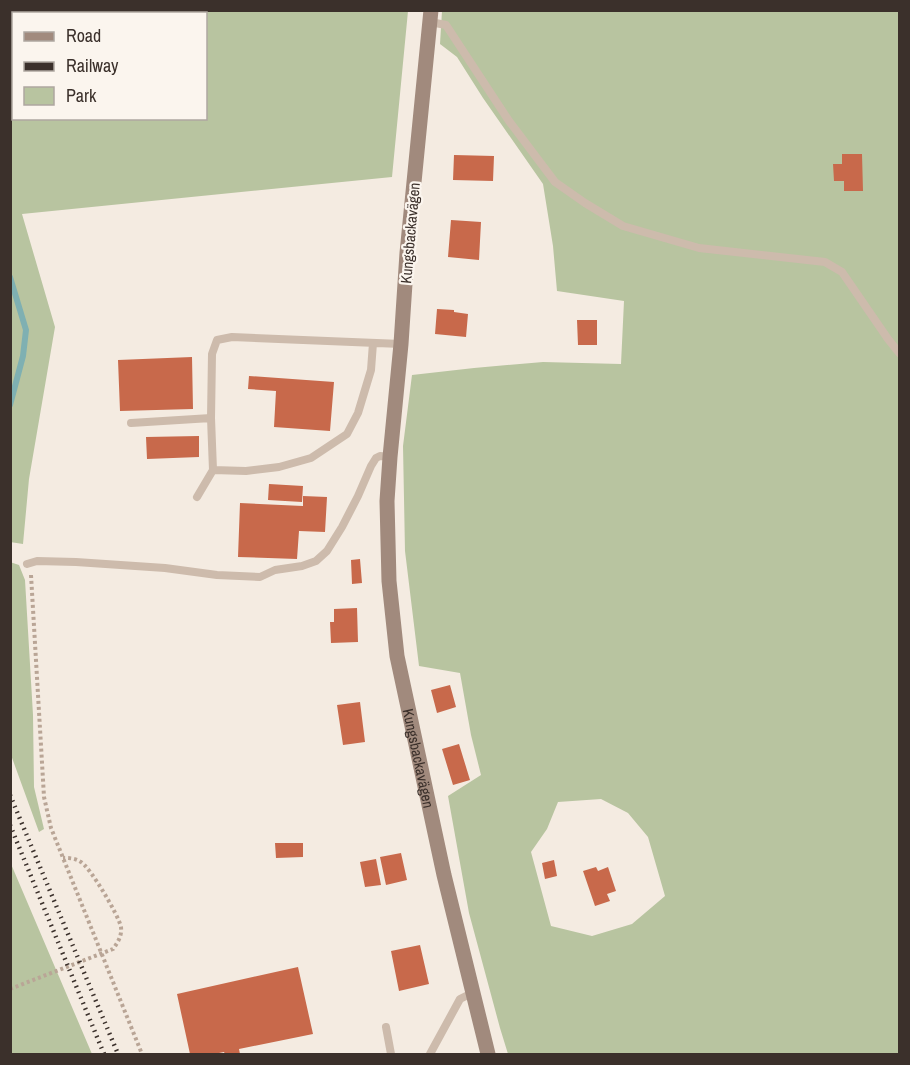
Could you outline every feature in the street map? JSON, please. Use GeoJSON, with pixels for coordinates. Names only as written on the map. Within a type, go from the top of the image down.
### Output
{"type":"FeatureCollection","features":[{"type":"Feature","properties":{"kind":"street","name":"Kungsbackavägen"},"geometry":{"type":"LineString","coordinates":[[431,16],[407,253],[390,457],[387,501],[389,581],[397,656],[430,813],[488,1054]]}},
{"type":"Feature","properties":{"kind":"lane"},"geometry":{"type":"LineString","coordinates":[[431,16],[446,25],[509,121],[555,182],[622,226],[699,248],[825,262],[842,272],[900,354]]}},
{"type":"Feature","properties":{"kind":"lane"},"geometry":{"type":"LineString","coordinates":[[197,497],[213,470],[212,354],[217,340],[232,337],[401,344]]}},
{"type":"Feature","properties":{"kind":"lane"},"geometry":{"type":"LineString","coordinates":[[213,470],[246,471],[279,467],[311,458],[347,434],[358,413],[371,370],[373,343]]}},
{"type":"Feature","properties":{"kind":"lane"},"geometry":{"type":"LineString","coordinates":[[131,423],[211,418]]}},
{"type":"Feature","properties":{"kind":"lane"},"geometry":{"type":"LineString","coordinates":[[27,564],[37,561],[76,562],[260,577],[275,570],[302,566],[316,561],[327,551],[342,527],[376,458],[390,457]]}},
{"type":"Feature","properties":{"kind":"lane"},"geometry":{"type":"LineString","coordinates":[[430,1054],[460,999],[472,993]]}},
{"type":"Feature","properties":{"kind":"lane"},"geometry":{"type":"LineString","coordinates":[[386,1027],[391,1054]]}},
{"type":"Feature","properties":{"kind":"path"},"geometry":{"type":"LineString","coordinates":[[27,564],[32,587],[44,797],[51,828],[142,1054]]}},
{"type":"Feature","properties":{"kind":"path"},"geometry":{"type":"LineString","coordinates":[[10,989],[112,949],[121,935],[118,919],[84,863],[74,858],[63,858]]}},
{"type":"Feature","properties":{"kind":"green space"},"geometry":{"type":"Polygon","coordinates":[[[10,11],[408,11],[392,177],[22,214],[55,327],[29,479],[23,544],[10,542],[10,11]]]}},
{"type":"Feature","properties":{"kind":"green space"},"geometry":{"type":"Polygon","coordinates":[[[442,11],[899,11],[899,1054],[508,1054],[469,913],[448,796],[481,775],[460,673],[419,666],[405,551],[403,446],[412,375],[543,362],[621,364],[624,301],[557,291],[553,246],[543,184],[457,57],[440,44],[442,11]],[[601,799],[558,802],[547,829],[531,852],[551,926],[592,936],[632,924],[665,896],[648,837],[628,813],[601,799]]]}},
{"type":"Feature","properties":{"kind":"green space"},"geometry":{"type":"Polygon","coordinates":[[[10,562],[19,565],[25,580],[33,715],[34,787],[44,829],[39,832],[11,755],[10,562]]]}},
{"type":"Feature","properties":{"kind":"green space"},"geometry":{"type":"Polygon","coordinates":[[[11,864],[92,1054],[11,1054],[11,864]]]}},
{"type":"Feature","properties":{"kind":"building"},"geometry":{"type":"Polygon","coordinates":[[[842,154],[862,154],[863,191],[844,191],[844,181],[834,181],[833,164],[842,164],[842,154]]]}},
{"type":"Feature","properties":{"kind":"building"},"geometry":{"type":"Polygon","coordinates":[[[454,155],[494,156],[493,181],[453,180],[454,155]]]}},
{"type":"Feature","properties":{"kind":"building"},"geometry":{"type":"Polygon","coordinates":[[[451,220],[481,222],[479,260],[448,257],[451,220]]]}},
{"type":"Feature","properties":{"kind":"building"},"geometry":{"type":"Polygon","coordinates":[[[437,309],[468,314],[466,337],[435,334],[437,309]]]}},
{"type":"Feature","properties":{"kind":"building"},"geometry":{"type":"Polygon","coordinates":[[[577,320],[597,320],[597,345],[578,345],[577,320]]]}},
{"type":"Feature","properties":{"kind":"building"},"geometry":{"type":"Polygon","coordinates":[[[192,357],[193,409],[120,411],[118,360],[192,357]]]}},
{"type":"Feature","properties":{"kind":"building"},"geometry":{"type":"Polygon","coordinates":[[[249,376],[334,382],[330,431],[274,427],[276,391],[248,389],[249,376]]]}},
{"type":"Feature","properties":{"kind":"building"},"geometry":{"type":"Polygon","coordinates":[[[199,436],[199,457],[147,459],[146,437],[199,436]]]}},
{"type":"Feature","properties":{"kind":"building"},"geometry":{"type":"Polygon","coordinates":[[[269,484],[303,486],[302,502],[268,500],[269,484]]]}},
{"type":"Feature","properties":{"kind":"building"},"geometry":{"type":"Polygon","coordinates":[[[303,496],[327,497],[325,532],[299,531],[297,559],[238,557],[240,503],[303,506],[303,496]]]}},
{"type":"Feature","properties":{"kind":"building"},"geometry":{"type":"Polygon","coordinates":[[[360,559],[362,583],[352,584],[351,560],[360,559]]]}},
{"type":"Feature","properties":{"kind":"building"},"geometry":{"type":"Polygon","coordinates":[[[357,608],[358,642],[331,643],[330,622],[334,622],[334,609],[357,608]]]}},
{"type":"Feature","properties":{"kind":"building"},"geometry":{"type":"Polygon","coordinates":[[[450,685],[456,707],[437,713],[431,690],[450,685]]]}},
{"type":"Feature","properties":{"kind":"building"},"geometry":{"type":"Polygon","coordinates":[[[360,702],[365,742],[343,745],[337,705],[360,702]]]}},
{"type":"Feature","properties":{"kind":"building"},"geometry":{"type":"Polygon","coordinates":[[[459,744],[470,780],[453,785],[442,749],[459,744]]]}},
{"type":"Feature","properties":{"kind":"building"},"geometry":{"type":"Polygon","coordinates":[[[275,843],[303,843],[303,857],[276,858],[275,843]]]}},
{"type":"Feature","properties":{"kind":"building"},"geometry":{"type":"Polygon","coordinates":[[[401,853],[407,880],[386,885],[380,857],[401,853]]]}},
{"type":"Feature","properties":{"kind":"building"},"geometry":{"type":"Polygon","coordinates":[[[376,859],[381,885],[365,887],[360,862],[376,859]]]}},
{"type":"Feature","properties":{"kind":"building"},"geometry":{"type":"Polygon","coordinates":[[[554,860],[557,876],[545,879],[542,863],[554,860]]]}},
{"type":"Feature","properties":{"kind":"building"},"geometry":{"type":"Polygon","coordinates":[[[596,867],[598,871],[608,867],[616,891],[607,894],[610,901],[595,906],[583,871],[596,867]]]}},
{"type":"Feature","properties":{"kind":"building"},"geometry":{"type":"Polygon","coordinates":[[[420,945],[429,984],[399,991],[391,951],[420,945]]]}},
{"type":"Feature","properties":{"kind":"building"},"geometry":{"type":"Polygon","coordinates":[[[298,967],[313,1034],[239,1049],[240,1054],[225,1054],[224,1052],[190,1054],[177,994],[298,967]]]}},
{"type":"Feature","properties":{"kind":"waterway"},"geometry":{"type":"LineString","coordinates":[[10,277],[26,330],[23,356],[10,405]]}},
{"type":"Feature","properties":{"kind":"railway"},"geometry":{"type":"LineString","coordinates":[[10,795],[118,1054]]}},
{"type":"Feature","properties":{"kind":"railway"},"geometry":{"type":"LineString","coordinates":[[10,825],[104,1054]]}}]}
